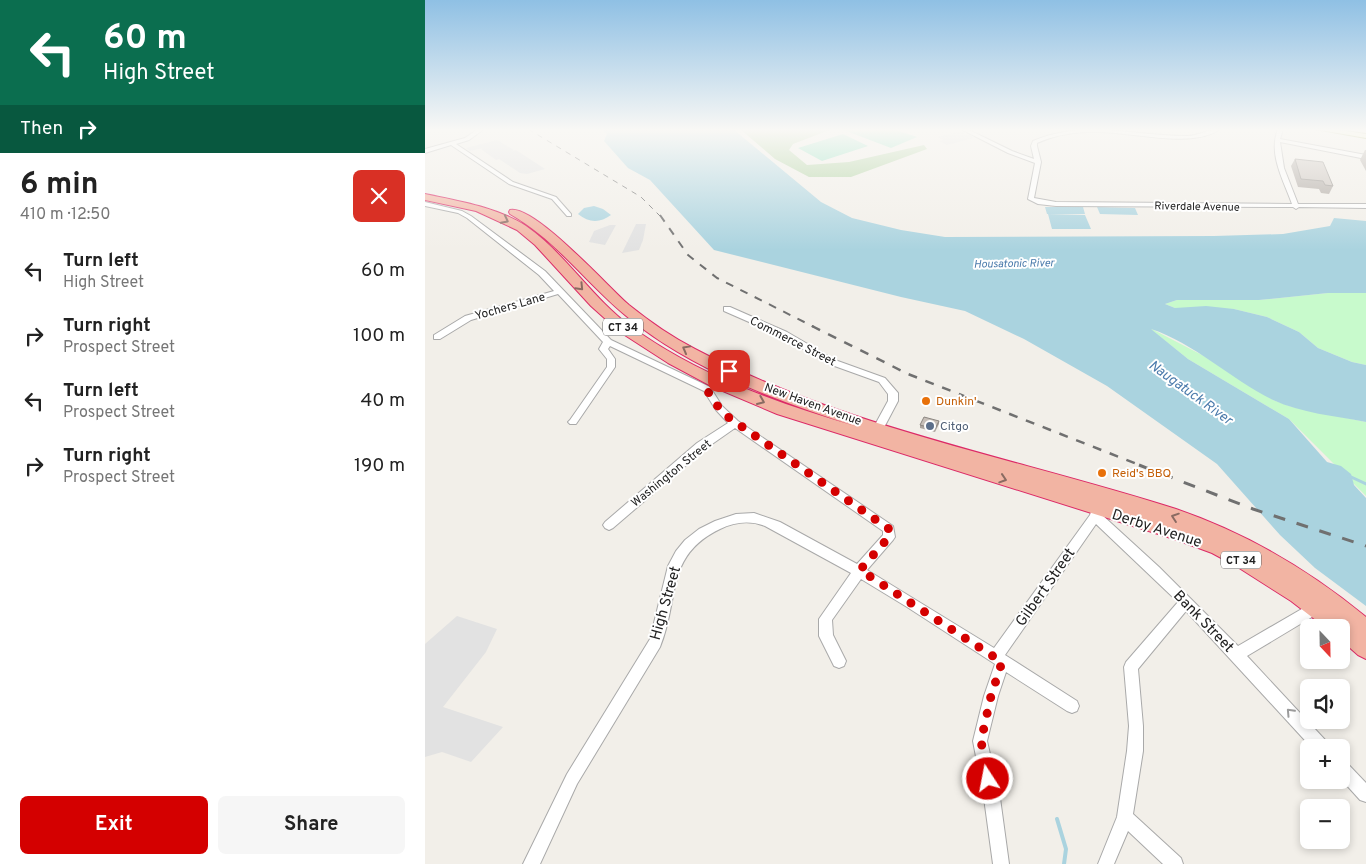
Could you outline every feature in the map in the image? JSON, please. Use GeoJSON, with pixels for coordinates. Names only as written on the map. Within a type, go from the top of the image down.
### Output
{"type":"FeatureCollection","features":[{"type":"Feature","properties":{"kind":"highway","name":"New Haven Avenue"},"geometry":{"type":"LineString","coordinates":[[425,190],[477,199],[511,211],[541,227],[609,294],[644,323],[668,339],[729,371],[876,432],[1097,507]]}},
{"type":"Feature","properties":{"kind":"highway","name":"New Haven Avenue"},"geometry":{"type":"LineString","coordinates":[[425,197],[466,205],[497,216],[526,232],[547,251],[596,303],[625,329],[712,385],[783,410],[876,432]]}},
{"type":"Feature","properties":{"kind":"highway"},"geometry":{"type":"LineString","coordinates":[[547,251],[562,246]]}},
{"type":"Feature","properties":{"kind":"highway","name":"Derby Avenue"},"geometry":{"type":"LineString","coordinates":[[1097,507],[1177,532],[1223,550],[1282,583],[1317,607],[1366,648]]}},
{"type":"Feature","properties":{"kind":"highway","name":"Derby Avenue"},"geometry":{"type":"LineString","coordinates":[[1097,507],[1175,517],[1229,538],[1294,574],[1351,616],[1366,630]]}},
{"type":"Feature","properties":{"kind":"street"},"geometry":{"type":"LineString","coordinates":[[491,169],[511,183],[554,198],[569,215]]}},
{"type":"Feature","properties":{"kind":"street","name":"Riverdale Avenue"},"geometry":{"type":"LineString","coordinates":[[1036,169],[1031,196],[1034,201],[1056,204],[1366,206]]}},
{"type":"Feature","properties":{"kind":"street"},"geometry":{"type":"LineString","coordinates":[[1282,169],[1297,207]]}},
{"type":"Feature","properties":{"kind":"street"},"geometry":{"type":"LineString","coordinates":[[425,204],[460,212],[469,217],[542,273],[558,292],[608,342],[692,383],[712,385],[729,371]]}},
{"type":"Feature","properties":{"kind":"street","name":"Yochers Lane"},"geometry":{"type":"LineString","coordinates":[[437,337],[468,318],[558,292]]}},
{"type":"Feature","properties":{"kind":"street","name":"Commerce Street"},"geometry":{"type":"LineString","coordinates":[[727,308],[784,334],[832,362],[882,380],[894,397],[892,405],[876,432]]}},
{"type":"Feature","properties":{"kind":"street"},"geometry":{"type":"LineString","coordinates":[[573,422],[611,368],[611,359],[603,349],[608,342]]}},
{"type":"Feature","properties":{"kind":"street"},"geometry":{"type":"LineString","coordinates":[[712,385],[715,404],[735,423],[887,526],[891,533],[860,570],[825,619],[826,636],[839,661]]}},
{"type":"Feature","properties":{"kind":"street","name":"Washington Street"},"geometry":{"type":"LineString","coordinates":[[609,525],[701,446],[735,423]]}},
{"type":"Feature","properties":{"kind":"street","name":"Bank Street"},"geometry":{"type":"LineString","coordinates":[[1097,507],[1124,542],[1186,602],[1315,739]]}},
{"type":"Feature","properties":{"kind":"street","name":"Gilbert Street"},"geometry":{"type":"LineString","coordinates":[[1001,864],[992,798],[981,741],[999,660],[1097,507]]}},
{"type":"Feature","properties":{"kind":"street","name":"High Street"},"geometry":{"type":"LineString","coordinates":[[531,864],[572,780],[655,642],[660,630],[667,588],[673,567],[690,543],[713,527],[725,522],[741,518],[752,518],[768,523],[860,570],[1072,706]]}},
{"type":"Feature","properties":{"kind":"street"},"geometry":{"type":"LineString","coordinates":[[1105,864],[1125,817],[1135,751],[1136,726],[1131,667],[1186,602]]}},
{"type":"Feature","properties":{"kind":"street"},"geometry":{"type":"LineString","coordinates":[[1236,655],[1317,607]]}},
{"type":"Feature","properties":{"kind":"street"},"geometry":{"type":"LineString","coordinates":[[1350,777],[1366,794]]}},
{"type":"Feature","properties":{"kind":"street"},"geometry":{"type":"LineString","coordinates":[[1125,817],[1175,864]]}},
{"type":"Feature","properties":{"kind":"green space"},"geometry":{"type":"Polygon","coordinates":[[[794,169],[872,169],[851,177],[809,177],[794,169]]]}},
{"type":"Feature","properties":{"kind":"green space"},"geometry":{"type":"Polygon","coordinates":[[[1328,293],[1366,293],[1366,365],[1352,362],[1318,348],[1299,332],[1267,317],[1234,309],[1175,308],[1165,304],[1177,300],[1259,300],[1328,293]]]}},
{"type":"Feature","properties":{"kind":"green space"},"geometry":{"type":"Polygon","coordinates":[[[1148,327],[1202,355],[1273,400],[1292,407],[1366,422],[1366,496],[1289,419],[1188,359],[1148,327]]]}},
{"type":"Feature","properties":{"kind":"shaded area"},"geometry":{"type":"Polygon","coordinates":[[[514,169],[544,169],[527,174],[520,173],[514,169]]]}},
{"type":"Feature","properties":{"kind":"shaded area"},"geometry":{"type":"Polygon","coordinates":[[[636,224],[646,224],[639,250],[622,253],[636,224]]]}},
{"type":"Feature","properties":{"kind":"shaded area"},"geometry":{"type":"Polygon","coordinates":[[[610,225],[616,225],[605,245],[589,242],[594,231],[610,225]]]}},
{"type":"Feature","properties":{"kind":"shaded area"},"geometry":{"type":"Polygon","coordinates":[[[457,616],[497,629],[486,652],[443,707],[503,727],[471,762],[442,752],[425,757],[425,644],[457,616]]]}},
{"type":"Feature","properties":{"kind":"water"},"geometry":{"type":"Polygon","coordinates":[[[630,169],[782,169],[821,202],[852,218],[901,230],[945,237],[1283,234],[1330,226],[1334,218],[1366,221],[1366,293],[1328,293],[1259,300],[1177,300],[1165,304],[1175,308],[1206,306],[1234,309],[1267,317],[1299,332],[1318,348],[1352,362],[1366,365],[1366,422],[1307,411],[1273,400],[1198,352],[1167,335],[1151,329],[1188,359],[1289,419],[1327,462],[1341,466],[1351,474],[1354,485],[1366,498],[1366,606],[1315,568],[1280,535],[1217,464],[1107,386],[1024,339],[965,311],[901,297],[714,250],[650,180],[630,169]]]}},
{"type":"Feature","properties":{"kind":"water"},"geometry":{"type":"Polygon","coordinates":[[[594,206],[603,209],[611,215],[595,221],[586,219],[578,214],[584,208],[594,206]]]}},
{"type":"Feature","properties":{"kind":"water"},"geometry":{"type":"Polygon","coordinates":[[[1045,207],[1083,207],[1085,214],[1047,214],[1045,207]]]}},
{"type":"Feature","properties":{"kind":"water"},"geometry":{"type":"Polygon","coordinates":[[[1097,207],[1135,208],[1138,215],[1100,214],[1097,207]]]}},
{"type":"Feature","properties":{"kind":"water"},"geometry":{"type":"Polygon","coordinates":[[[1048,214],[1085,215],[1091,229],[1052,229],[1048,214]]]}},
{"type":"Feature","properties":{"kind":"building"},"geometry":{"type":"Polygon","coordinates":[[[1298,169],[1326,169],[1333,186],[1325,185],[1323,181],[1301,179],[1298,169]]]}},
{"type":"Feature","properties":{"kind":"building","name":"Citgo"},"geometry":{"type":"Polygon","coordinates":[[[924,417],[939,421],[935,429],[920,425],[924,417]]]}},
{"type":"Feature","properties":{"kind":"waterway"},"geometry":{"type":"LineString","coordinates":[[1349,476],[1366,484]]}},
{"type":"Feature","properties":{"kind":"waterway"},"geometry":{"type":"LineString","coordinates":[[1057,819],[1066,849],[1064,864]]}},
{"type":"Feature","properties":{"kind":"railway"},"geometry":{"type":"LineString","coordinates":[[595,169],[641,197],[661,217]]}},
{"type":"Feature","properties":{"kind":"railway"},"geometry":{"type":"LineString","coordinates":[[660,215],[688,255],[717,278],[814,327]]}},
{"type":"Feature","properties":{"kind":"railway"},"geometry":{"type":"LineString","coordinates":[[814,327],[908,374],[1142,466]]}},
{"type":"Feature","properties":{"kind":"railway"},"geometry":{"type":"LineString","coordinates":[[1139,465],[1253,509],[1366,546]]}},
{"type":"Feature","properties":{"kind":"place","name":"Dunkin'"},"geometry":{"type":"Point","coordinates":[926,401]}},
{"type":"Feature","properties":{"kind":"place","name":"Citgo"},"geometry":{"type":"Point","coordinates":[930,426]}},
{"type":"Feature","properties":{"kind":"place","name":"Reid's BBQ"},"geometry":{"type":"Point","coordinates":[1102,473]}},
{"type":"Feature","properties":{"kind":"route"},"geometry":{"type":"LineString","coordinates":[[729,371],[707,389],[712,400],[728,417],[889,529],[891,533],[889,537],[860,570],[1002,662],[991,696],[981,741],[988,779]]}},
{"type":"Feature","properties":{"kind":"water label","name":"Housatonic River"},"geometry":{"type":"Point","coordinates":[1014,263]}},
{"type":"Feature","properties":{"kind":"water label","name":"Naugatuck River"},"geometry":{"type":"Point","coordinates":[1191,392]}}]}
